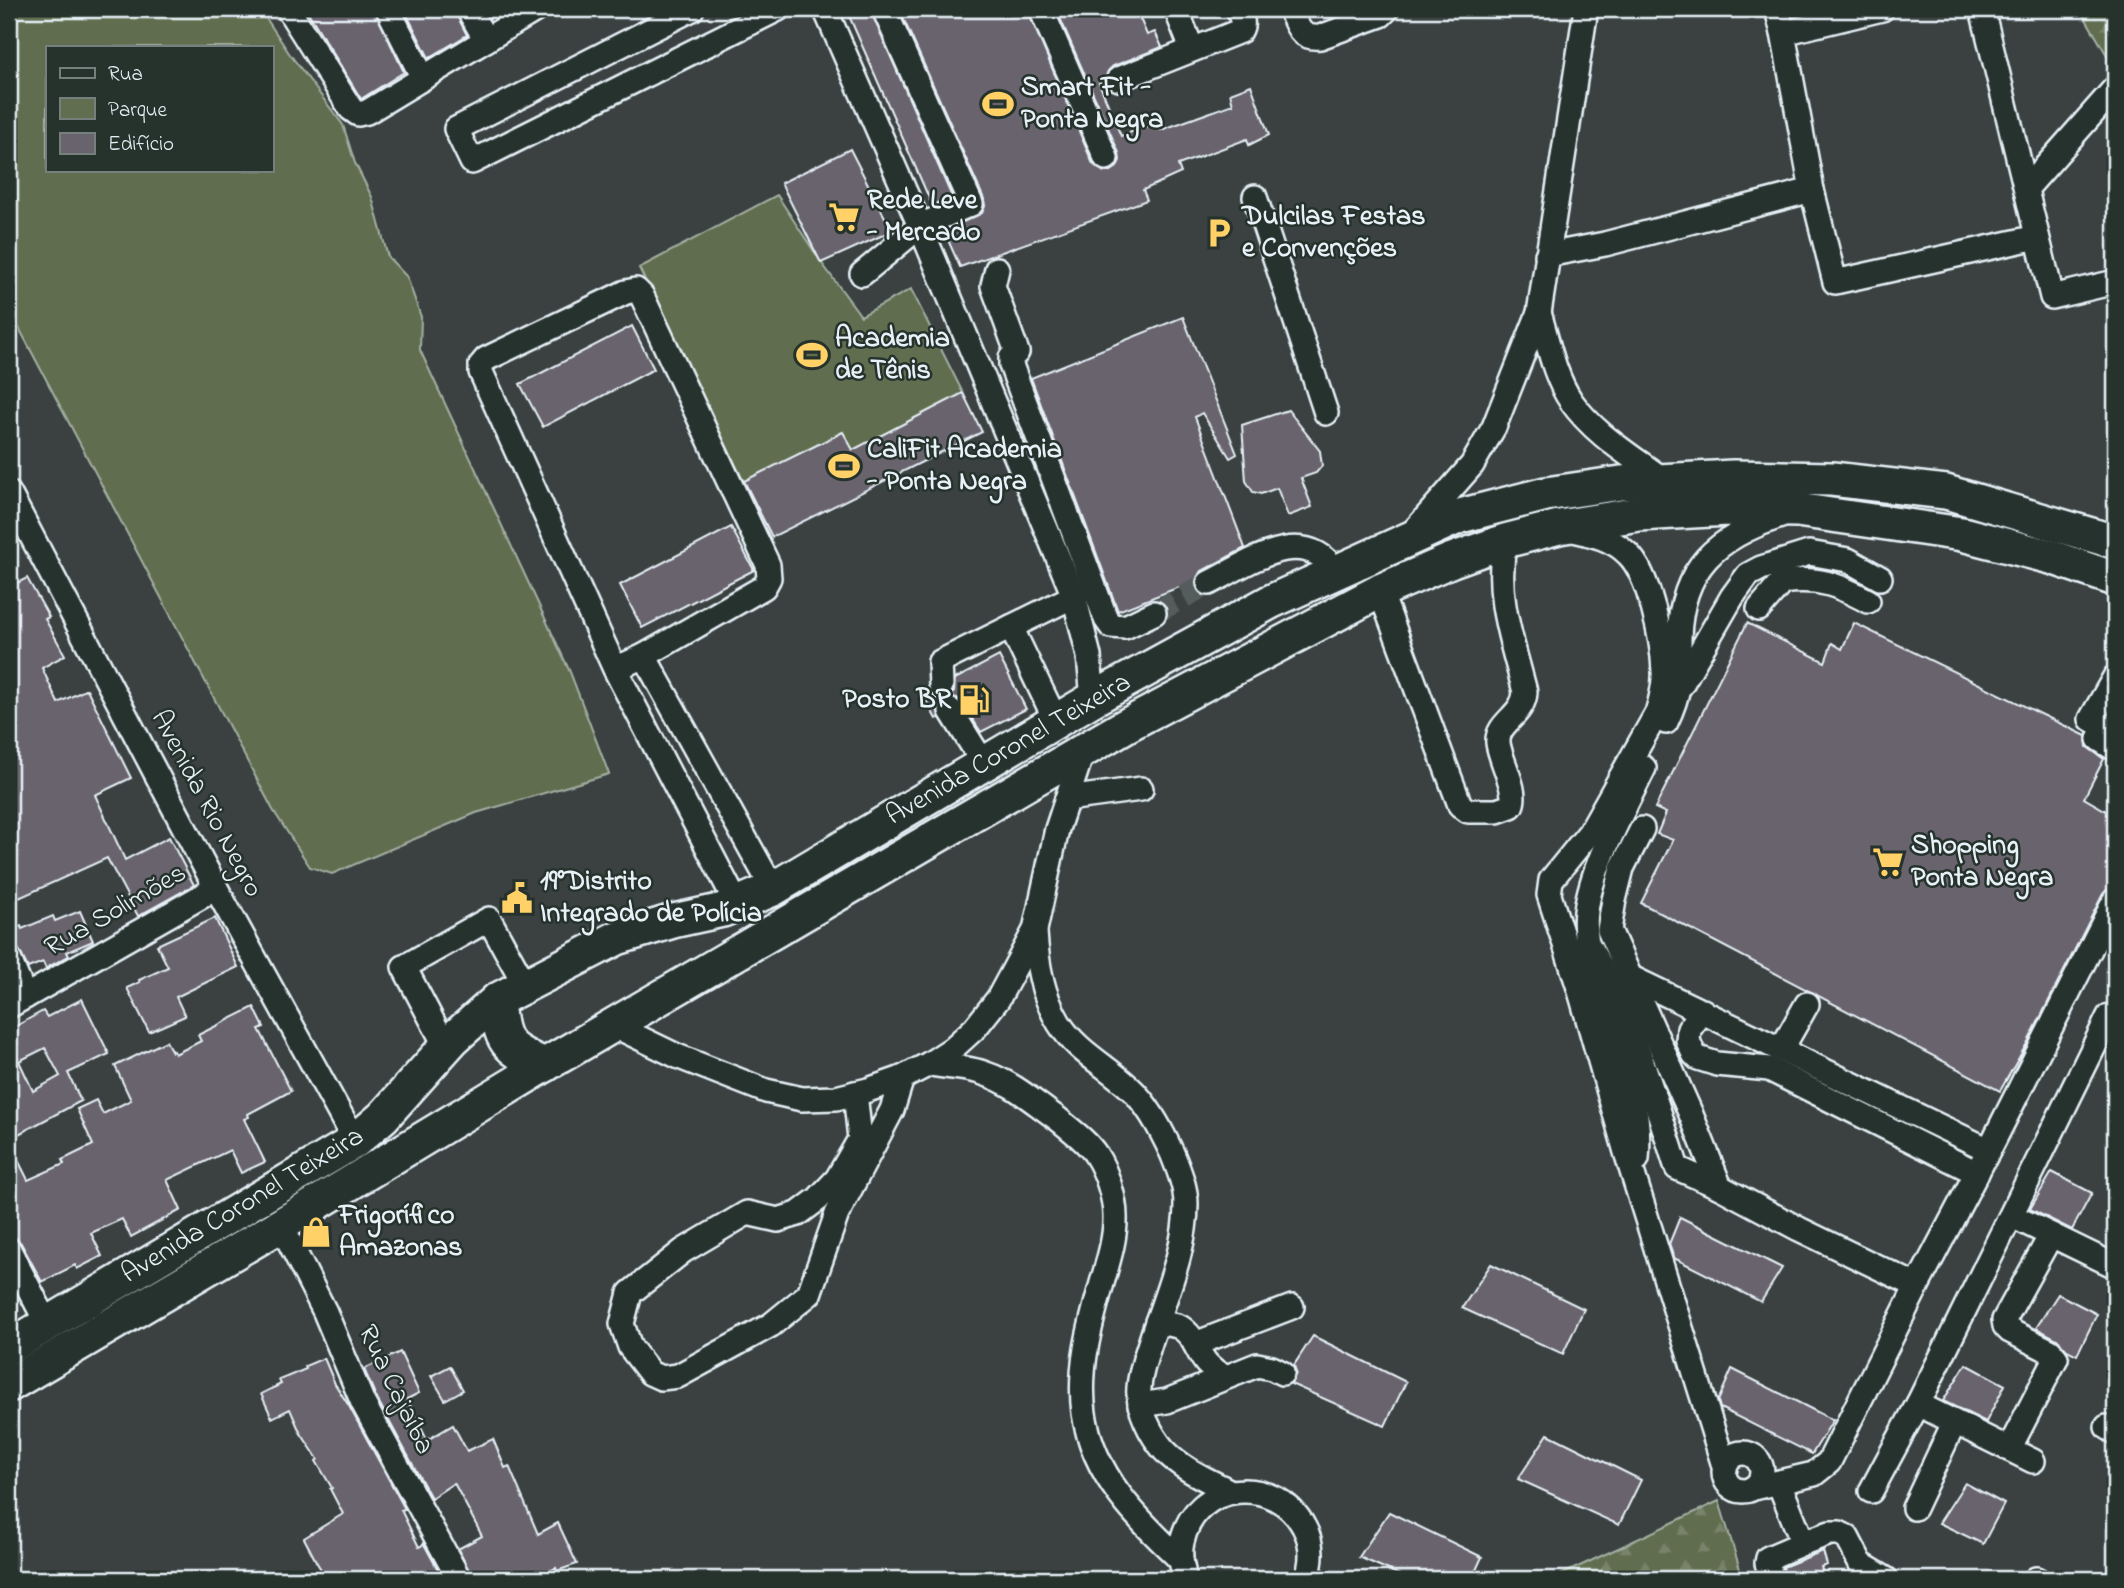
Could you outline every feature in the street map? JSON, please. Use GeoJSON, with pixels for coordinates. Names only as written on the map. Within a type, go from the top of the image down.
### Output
{"type":"FeatureCollection","features":[{"type":"Feature","properties":{"kind":"highway","name":"Avenida Coronel Teixeira"},"geometry":{"type":"LineString","coordinates":[[9,1347],[355,1142],[383,1117],[446,1047],[511,992],[617,938],[737,904],[773,889],[1093,699],[1270,602],[1460,516],[1546,494],[1662,479],[1832,479],[1946,492],[2115,542]]}},
{"type":"Feature","properties":{"kind":"highway","name":"Avenida Coronel Teixeira"},"geometry":{"type":"LineString","coordinates":[[9,1385],[281,1225],[544,1065],[1083,750],[1380,591],[1452,560],[1505,541],[1559,527],[1639,514],[1728,509],[1797,510],[1962,534],[2051,557],[2115,579]]}},
{"type":"Feature","properties":{"kind":"highway"},"geometry":{"type":"LineString","coordinates":[[511,992],[499,1023],[509,1046],[522,1056],[544,1065]]}},
{"type":"Feature","properties":{"kind":"street"},"geometry":{"type":"LineString","coordinates":[[288,9],[351,109],[358,114],[367,112],[537,9]]}},
{"type":"Feature","properties":{"kind":"street"},"geometry":{"type":"LineString","coordinates":[[388,9],[423,78]]}},
{"type":"Feature","properties":{"kind":"street"},"geometry":{"type":"LineString","coordinates":[[468,9],[486,40]]}},
{"type":"Feature","properties":{"kind":"street"},"geometry":{"type":"LineString","coordinates":[[692,9],[456,129],[472,162],[778,9]]}},
{"type":"Feature","properties":{"kind":"street"},"geometry":{"type":"LineString","coordinates":[[825,9],[920,226],[1074,596],[1089,656],[1093,699]]}},
{"type":"Feature","properties":{"kind":"street"},"geometry":{"type":"LineString","coordinates":[[862,274],[920,226],[971,204],[884,9]]}},
{"type":"Feature","properties":{"kind":"street"},"geometry":{"type":"LineString","coordinates":[[1041,9],[1106,158]]}},
{"type":"Feature","properties":{"kind":"street"},"geometry":{"type":"LineString","coordinates":[[1176,9],[1192,49]]}},
{"type":"Feature","properties":{"kind":"street"},"geometry":{"type":"LineString","coordinates":[[1119,79],[1240,31],[1243,27],[1238,9]]}},
{"type":"Feature","properties":{"kind":"street"},"geometry":{"type":"LineString","coordinates":[[1290,9],[1298,29],[1302,35],[1309,38],[1320,37],[1381,15],[1387,9]]}},
{"type":"Feature","properties":{"kind":"street"},"geometry":{"type":"LineString","coordinates":[[1406,539],[1472,465],[1499,414],[1539,313],[1586,9]]}},
{"type":"Feature","properties":{"kind":"street"},"geometry":{"type":"LineString","coordinates":[[1777,9],[1812,190],[1835,282],[2038,237]]}},
{"type":"Feature","properties":{"kind":"street"},"geometry":{"type":"LineString","coordinates":[[1783,33],[1882,9]]}},
{"type":"Feature","properties":{"kind":"street"},"geometry":{"type":"LineString","coordinates":[[1982,9],[2052,297],[2115,282]]}},
{"type":"Feature","properties":{"kind":"street"},"geometry":{"type":"LineString","coordinates":[[2026,189],[2115,88]]}},
{"type":"Feature","properties":{"kind":"street"},"geometry":{"type":"LineString","coordinates":[[1547,255],[1605,244],[1812,190]]}},
{"type":"Feature","properties":{"kind":"street"},"geometry":{"type":"LineString","coordinates":[[1255,197],[1326,412]]}},
{"type":"Feature","properties":{"kind":"street"},"geometry":{"type":"LineString","coordinates":[[997,269],[993,286],[1017,352],[1011,358],[1012,365],[1106,619],[1111,625],[1125,627],[1154,613]]}},
{"type":"Feature","properties":{"kind":"street"},"geometry":{"type":"LineString","coordinates":[[615,669],[643,656],[764,587],[769,578],[768,565],[642,296],[636,290],[626,292],[486,359],[481,365],[481,372],[615,669],[737,904]]}},
{"type":"Feature","properties":{"kind":"street"},"geometry":{"type":"LineString","coordinates":[[1539,313],[1556,368],[1570,399],[1597,431],[1662,479]]}},
{"type":"Feature","properties":{"kind":"street","name":"Avenida Rio Negro"},"geometry":{"type":"LineString","coordinates":[[9,493],[216,888],[355,1142]]}},
{"type":"Feature","properties":{"kind":"street"},"geometry":{"type":"LineString","coordinates":[[1680,688],[1679,637],[1682,607],[1688,585],[1700,564],[1730,538],[1797,510]]}},
{"type":"Feature","properties":{"kind":"street"},"geometry":{"type":"LineString","coordinates":[[1559,527],[1593,534],[1614,543],[1630,555],[1643,576],[1650,598],[1665,672],[1657,713],[1596,823],[1551,880],[1549,895],[1711,1422],[1725,1476],[1732,1488],[1739,1491],[1814,1474],[1829,1462],[2115,900]]}},
{"type":"Feature","properties":{"kind":"street"},"geometry":{"type":"LineString","coordinates":[[1380,591],[1460,805],[1468,811],[1505,809],[1511,806],[1513,797],[1498,743],[1499,733],[1521,709],[1525,692],[1500,585],[1500,564],[1505,541]]}},
{"type":"Feature","properties":{"kind":"street"},"geometry":{"type":"LineString","coordinates":[[1209,583],[1276,550],[1292,548],[1314,551],[1323,556],[1336,571]]}},
{"type":"Feature","properties":{"kind":"street"},"geometry":{"type":"LineString","coordinates":[[1635,1176],[1638,1146],[1634,1097],[1603,1007],[1587,943],[1586,912],[1595,876],[1680,688],[1732,597],[1748,575],[1780,560],[1809,553],[1848,560],[1880,578]]}},
{"type":"Feature","properties":{"kind":"street"},"geometry":{"type":"LineString","coordinates":[[1759,609],[1782,583],[1800,580],[1816,580],[1845,589],[1868,601]]}},
{"type":"Feature","properties":{"kind":"street"},"geometry":{"type":"LineString","coordinates":[[941,686],[940,662],[1074,596]]}},
{"type":"Feature","properties":{"kind":"street"},"geometry":{"type":"LineString","coordinates":[[1011,627],[1056,722]]}},
{"type":"Feature","properties":{"kind":"street"},"geometry":{"type":"LineString","coordinates":[[643,656],[773,889]]}},
{"type":"Feature","properties":{"kind":"street"},"geometry":{"type":"LineString","coordinates":[[2115,677],[2091,719],[2104,726],[2099,739],[2115,749]]}},
{"type":"Feature","properties":{"kind":"street"},"geometry":{"type":"LineString","coordinates":[[951,711],[984,764]]}},
{"type":"Feature","properties":{"kind":"street"},"geometry":{"type":"LineString","coordinates":[[612,1025],[677,1056],[765,1091],[802,1099],[836,1098],[855,1093],[902,1078],[929,1064],[967,1035],[998,999],[1035,930],[1058,829],[1083,750]]}},
{"type":"Feature","properties":{"kind":"street"},"geometry":{"type":"LineString","coordinates":[[1067,799],[1141,789]]}},
{"type":"Feature","properties":{"kind":"street"},"geometry":{"type":"LineString","coordinates":[[1642,829],[1622,868],[1609,930],[1690,1112],[1720,1187]]}},
{"type":"Feature","properties":{"kind":"street"},"geometry":{"type":"LineString","coordinates":[[1567,861],[1595,876]]}},
{"type":"Feature","properties":{"kind":"street","name":"Rua Solimões"},"geometry":{"type":"LineString","coordinates":[[17,1002],[216,888]]}},
{"type":"Feature","properties":{"kind":"street"},"geometry":{"type":"LineString","coordinates":[[1555,914],[1586,912]]}},
{"type":"Feature","properties":{"kind":"street"},"geometry":{"type":"LineString","coordinates":[[446,1047],[404,967],[489,919],[511,992]]}},
{"type":"Feature","properties":{"kind":"street"},"geometry":{"type":"LineString","coordinates":[[1035,930],[1042,986],[1059,1024],[1083,1052],[1136,1094],[1159,1126],[1179,1168],[1186,1202],[1181,1245],[1141,1379],[1140,1405],[1144,1417],[1164,1450],[1190,1472],[1231,1492]]}},
{"type":"Feature","properties":{"kind":"street"},"geometry":{"type":"LineString","coordinates":[[1587,943],[1608,977],[1631,1030],[1677,1168],[1917,1286]]}},
{"type":"Feature","properties":{"kind":"street"},"geometry":{"type":"LineString","coordinates":[[9,959],[17,1002]]}},
{"type":"Feature","properties":{"kind":"street"},"geometry":{"type":"LineString","coordinates":[[1630,976],[1989,1150]]}},
{"type":"Feature","properties":{"kind":"street"},"geometry":{"type":"LineString","coordinates":[[1782,1048],[1807,1004]]}},
{"type":"Feature","properties":{"kind":"street"},"geometry":{"type":"LineString","coordinates":[[1703,1011],[1689,1029],[1688,1041],[1698,1058],[1717,1064],[1769,1069],[1977,1173]]}},
{"type":"Feature","properties":{"kind":"street"},"geometry":{"type":"LineString","coordinates":[[1871,1491],[1918,1404],[2109,1016]]}},
{"type":"Feature","properties":{"kind":"street"},"geometry":{"type":"LineString","coordinates":[[929,1064],[986,1073],[1014,1088],[1067,1126],[1096,1154],[1116,1215],[1109,1259],[1089,1326],[1083,1375],[1084,1413],[1097,1460],[1116,1491],[1183,1570]]}},
{"type":"Feature","properties":{"kind":"street"},"geometry":{"type":"LineString","coordinates":[[855,1093],[860,1139],[837,1179],[818,1199],[798,1214],[778,1220],[747,1213],[683,1251],[629,1293],[622,1324],[630,1347],[650,1373],[661,1378],[678,1376],[771,1325],[809,1294],[837,1213],[892,1110],[902,1078]]}},
{"type":"Feature","properties":{"kind":"street"},"geometry":{"type":"LineString","coordinates":[[1666,1134],[1690,1112]]}},
{"type":"Feature","properties":{"kind":"street"},"geometry":{"type":"LineString","coordinates":[[2012,1216],[2115,1266]]}},
{"type":"Feature","properties":{"kind":"street","name":"Rua Cajaíba"},"geometry":{"type":"LineString","coordinates":[[281,1225],[325,1312],[363,1403],[459,1579]]}},
{"type":"Feature","properties":{"kind":"street"},"geometry":{"type":"LineString","coordinates":[[2009,1449],[2056,1358],[2050,1351],[2011,1331],[2004,1320],[2051,1235]]}},
{"type":"Feature","properties":{"kind":"street"},"geometry":{"type":"LineString","coordinates":[[9,1251],[48,1325]]}},
{"type":"Feature","properties":{"kind":"street"},"geometry":{"type":"LineString","coordinates":[[1195,1344],[1292,1307]]}},
{"type":"Feature","properties":{"kind":"street"},"geometry":{"type":"LineString","coordinates":[[1157,1322],[1179,1327],[1195,1344],[1204,1363],[1213,1371],[1226,1376]]}},
{"type":"Feature","properties":{"kind":"street"},"geometry":{"type":"LineString","coordinates":[[1140,1405],[1167,1401],[1257,1364],[1272,1367],[1282,1373]]}},
{"type":"Feature","properties":{"kind":"street"},"geometry":{"type":"LineString","coordinates":[[1918,1404],[2033,1461]]}},
{"type":"Feature","properties":{"kind":"street"},"geometry":{"type":"LineString","coordinates":[[1711,1422],[1754,1459],[1762,1477],[1753,1488]]}},
{"type":"Feature","properties":{"kind":"street"},"geometry":{"type":"LineString","coordinates":[[1914,1508],[1954,1423]]}},
{"type":"Feature","properties":{"kind":"street"},"geometry":{"type":"LineString","coordinates":[[1725,1469],[1727,1463],[1737,1455],[1814,1474]]}},
{"type":"Feature","properties":{"kind":"street"},"geometry":{"type":"LineString","coordinates":[[1779,1483],[1803,1543]]}},
{"type":"Feature","properties":{"kind":"street"},"geometry":{"type":"LineString","coordinates":[[1183,1570],[1182,1542],[1195,1513],[1214,1499],[1231,1492],[1251,1490],[1269,1494],[1286,1504],[1299,1517],[1308,1534],[1311,1553],[1306,1579]]}},
{"type":"Feature","properties":{"kind":"street"},"geometry":{"type":"LineString","coordinates":[[1772,1579],[1768,1558],[1830,1533],[1847,1537],[1861,1564],[1886,1579]]}},
{"type":"Feature","properties":{"kind":"green space"},"geometry":{"type":"Polygon","coordinates":[[[9,9],[260,9],[343,125],[355,163],[372,197],[388,257],[407,277],[421,317],[420,350],[570,672],[609,774],[476,813],[332,874],[310,867],[273,810],[9,309],[9,9]]]}},
{"type":"Feature","properties":{"kind":"green space"},"geometry":{"type":"Polygon","coordinates":[[[2080,9],[2115,9],[2115,69],[2080,9]]]}},
{"type":"Feature","properties":{"kind":"green space","name":"Academia de Tênis"},"geometry":{"type":"Polygon","coordinates":[[[777,195],[861,316],[911,289],[963,393],[853,450],[842,432],[744,482],[639,268],[777,195]]]}},
{"type":"Feature","properties":{"kind":"green space"},"geometry":{"type":"Polygon","coordinates":[[[1719,1501],[1743,1579],[1552,1579],[1719,1501]]]}},
{"type":"Feature","properties":{"kind":"building"},"geometry":{"type":"Polygon","coordinates":[[[306,9],[374,9],[404,72],[361,99],[306,9]]]}},
{"type":"Feature","properties":{"kind":"building"},"geometry":{"type":"Polygon","coordinates":[[[404,9],[454,9],[467,35],[429,58],[404,9]]]}},
{"type":"Feature","properties":{"kind":"building"},"geometry":{"type":"Polygon","coordinates":[[[846,9],[870,9],[952,197],[932,205],[846,9]]]}},
{"type":"Feature","properties":{"kind":"building","name":"Smart Fit - Ponta Negra"},"geometry":{"type":"Polygon","coordinates":[[[899,9],[1027,9],[1093,164],[1104,172],[1117,167],[1119,153],[1056,9],[1136,9],[1147,35],[1155,32],[1162,47],[1113,66],[1105,80],[1099,83],[1121,136],[1158,122],[1161,130],[1233,104],[1230,93],[1251,85],[1269,135],[1249,145],[1247,139],[1178,165],[1181,173],[1143,190],[1147,200],[960,267],[944,231],[982,213],[984,199],[899,9]]]}},
{"type":"Feature","properties":{"kind":"building"},"geometry":{"type":"Polygon","coordinates":[[[850,149],[892,231],[821,263],[781,183],[850,149]]]}},
{"type":"Feature","properties":{"kind":"building"},"geometry":{"type":"Polygon","coordinates":[[[1183,317],[1237,454],[1230,458],[1202,413],[1195,417],[1245,548],[1202,571],[1195,581],[1118,611],[1031,378],[1183,317]]]}},
{"type":"Feature","properties":{"kind":"building"},"geometry":{"type":"Polygon","coordinates":[[[632,326],[654,369],[543,427],[520,384],[632,326]]]}},
{"type":"Feature","properties":{"kind":"building","name":"CaliFit Academia - Ponta Negra"},"geometry":{"type":"Polygon","coordinates":[[[963,393],[982,432],[772,537],[744,481],[843,432],[853,450],[963,393]]]}},
{"type":"Feature","properties":{"kind":"building"},"geometry":{"type":"Polygon","coordinates":[[[1288,410],[1320,451],[1322,466],[1316,473],[1301,478],[1312,507],[1288,516],[1277,488],[1261,494],[1253,492],[1246,481],[1242,425],[1288,410]]]}},
{"type":"Feature","properties":{"kind":"building"},"geometry":{"type":"Polygon","coordinates":[[[731,527],[754,570],[642,628],[620,585],[731,527]]]}},
{"type":"Feature","properties":{"kind":"building"},"geometry":{"type":"Polygon","coordinates":[[[27,578],[49,617],[45,619],[65,655],[42,668],[58,703],[87,689],[131,778],[95,795],[125,860],[169,837],[194,885],[138,916],[107,858],[19,898],[9,875],[9,587],[27,578]]]}},
{"type":"Feature","properties":{"kind":"building","name":"Shopping Ponta Negra"},"geometry":{"type":"Polygon","coordinates":[[[1747,623],[1825,662],[1832,643],[1842,649],[1854,623],[2086,736],[2087,747],[2104,759],[2084,798],[2115,816],[2115,885],[2103,894],[2000,1091],[1641,903],[1673,840],[1657,834],[1666,813],[1655,808],[1747,623]]]}},
{"type":"Feature","properties":{"kind":"building","name":"Posto BR"},"geometry":{"type":"Polygon","coordinates":[[[999,656],[1026,709],[981,732],[962,703],[957,698],[949,697],[954,692],[955,679],[999,656]]]}},
{"type":"Feature","properties":{"kind":"building"},"geometry":{"type":"Polygon","coordinates":[[[929,692],[934,698],[943,700],[938,705],[939,718],[936,719],[923,695],[929,692]]]}},
{"type":"Feature","properties":{"kind":"building"},"geometry":{"type":"Polygon","coordinates":[[[80,911],[93,941],[67,952],[69,956],[46,969],[43,962],[28,968],[18,948],[9,945],[9,931],[21,926],[22,929],[53,916],[55,921],[80,911]]]}},
{"type":"Feature","properties":{"kind":"building"},"geometry":{"type":"Polygon","coordinates":[[[215,918],[238,967],[176,997],[185,1016],[149,1032],[127,988],[168,967],[157,945],[215,918]]]}},
{"type":"Feature","properties":{"kind":"building"},"geometry":{"type":"Polygon","coordinates":[[[82,999],[109,1054],[68,1073],[81,1101],[9,1139],[9,1030],[43,1011],[47,1017],[82,999]],[[45,1048],[19,1061],[33,1091],[60,1076],[45,1048]]]}},
{"type":"Feature","properties":{"kind":"building"},"geometry":{"type":"Polygon","coordinates":[[[254,1007],[264,1027],[259,1029],[291,1091],[248,1114],[249,1117],[244,1119],[265,1162],[241,1173],[230,1150],[167,1180],[181,1210],[131,1237],[122,1219],[91,1233],[102,1256],[77,1269],[75,1265],[42,1282],[21,1243],[9,1236],[9,1142],[28,1180],[64,1164],[62,1160],[93,1145],[77,1109],[96,1100],[103,1114],[131,1100],[115,1066],[166,1041],[175,1054],[201,1041],[198,1035],[254,1007]]]}},
{"type":"Feature","properties":{"kind":"building"},"geometry":{"type":"Polygon","coordinates":[[[2052,1172],[2092,1193],[2072,1230],[2030,1209],[2052,1172]]]}},
{"type":"Feature","properties":{"kind":"building"},"geometry":{"type":"Polygon","coordinates":[[[1680,1217],[1782,1268],[1761,1302],[1674,1258],[1669,1244],[1680,1217]]]}},
{"type":"Feature","properties":{"kind":"building"},"geometry":{"type":"Polygon","coordinates":[[[1491,1264],[1584,1309],[1563,1354],[1462,1308],[1491,1264]]]}},
{"type":"Feature","properties":{"kind":"building"},"geometry":{"type":"Polygon","coordinates":[[[2058,1294],[2097,1314],[2077,1355],[2067,1350],[2057,1339],[2036,1328],[2058,1294]]]}},
{"type":"Feature","properties":{"kind":"building"},"geometry":{"type":"Polygon","coordinates":[[[1313,1336],[1406,1382],[1385,1426],[1291,1384],[1296,1373],[1294,1365],[1313,1336]]]}},
{"type":"Feature","properties":{"kind":"building"},"geometry":{"type":"Polygon","coordinates":[[[400,1352],[419,1393],[407,1399],[427,1440],[453,1425],[467,1451],[493,1439],[505,1468],[509,1466],[538,1534],[558,1523],[577,1564],[557,1571],[556,1568],[533,1579],[473,1579],[458,1549],[482,1536],[454,1483],[431,1498],[376,1397],[364,1369],[400,1352]]]}},
{"type":"Feature","properties":{"kind":"building"},"geometry":{"type":"Polygon","coordinates":[[[324,1358],[335,1384],[405,1509],[401,1510],[419,1547],[424,1544],[443,1579],[327,1579],[317,1563],[304,1538],[343,1514],[316,1461],[318,1459],[300,1432],[290,1409],[272,1418],[261,1394],[281,1384],[279,1380],[324,1358]]]}},
{"type":"Feature","properties":{"kind":"building"},"geometry":{"type":"Polygon","coordinates":[[[1966,1364],[2005,1385],[1986,1422],[1943,1401],[1966,1364]]]}},
{"type":"Feature","properties":{"kind":"building"},"geometry":{"type":"Polygon","coordinates":[[[450,1366],[463,1390],[445,1400],[431,1376],[450,1366]]]}},
{"type":"Feature","properties":{"kind":"building"},"geometry":{"type":"Polygon","coordinates":[[[1732,1369],[1833,1420],[1812,1454],[1720,1408],[1718,1401],[1732,1369]]]}},
{"type":"Feature","properties":{"kind":"building"},"geometry":{"type":"Polygon","coordinates":[[[1548,1434],[1641,1480],[1619,1525],[1518,1479],[1548,1434]]]}},
{"type":"Feature","properties":{"kind":"building"},"geometry":{"type":"Polygon","coordinates":[[[1965,1483],[2004,1504],[1983,1544],[1939,1523],[1965,1483]]]}},
{"type":"Feature","properties":{"kind":"building"},"geometry":{"type":"Polygon","coordinates":[[[1389,1512],[1482,1557],[1472,1579],[1409,1579],[1359,1557],[1389,1512]]]}},
{"type":"Feature","properties":{"kind":"building"},"geometry":{"type":"Polygon","coordinates":[[[1823,1551],[1827,1565],[1821,1567],[1825,1579],[1786,1579],[1783,1567],[1823,1551]]]}},
{"type":"Feature","properties":{"kind":"tunnel"},"geometry":{"type":"LineString","coordinates":[[1154,613],[1209,583]]}},
{"type":"Feature","properties":{"kind":"place","name":"Smart Fit - Ponta Negra"},"geometry":{"type":"Point","coordinates":[998,104]}},
{"type":"Feature","properties":{"kind":"place","name":"Rede Leve - Mercado"},"geometry":{"type":"Point","coordinates":[844,217]}},
{"type":"Feature","properties":{"kind":"place","name":"Dulcilas Festas e Convenções"},"geometry":{"type":"Point","coordinates":[1219,233]}},
{"type":"Feature","properties":{"kind":"place","name":"Academia de Tênis"},"geometry":{"type":"Point","coordinates":[812,355]}},
{"type":"Feature","properties":{"kind":"place","name":"CaliFit Academia - Ponta Negra"},"geometry":{"type":"Point","coordinates":[844,466]}},
{"type":"Feature","properties":{"kind":"place","name":"Posto BR"},"geometry":{"type":"Point","coordinates":[974,700]}},
{"type":"Feature","properties":{"kind":"place","name":"Shopping Ponta Negra"},"geometry":{"type":"Point","coordinates":[1888,862]}},
{"type":"Feature","properties":{"kind":"place","name":"19°Distrito Integrado de Polícia"},"geometry":{"type":"Point","coordinates":[517,898]}},
{"type":"Feature","properties":{"kind":"place","name":"Frigorífico Amazonas"},"geometry":{"type":"Point","coordinates":[316,1232]}}]}
